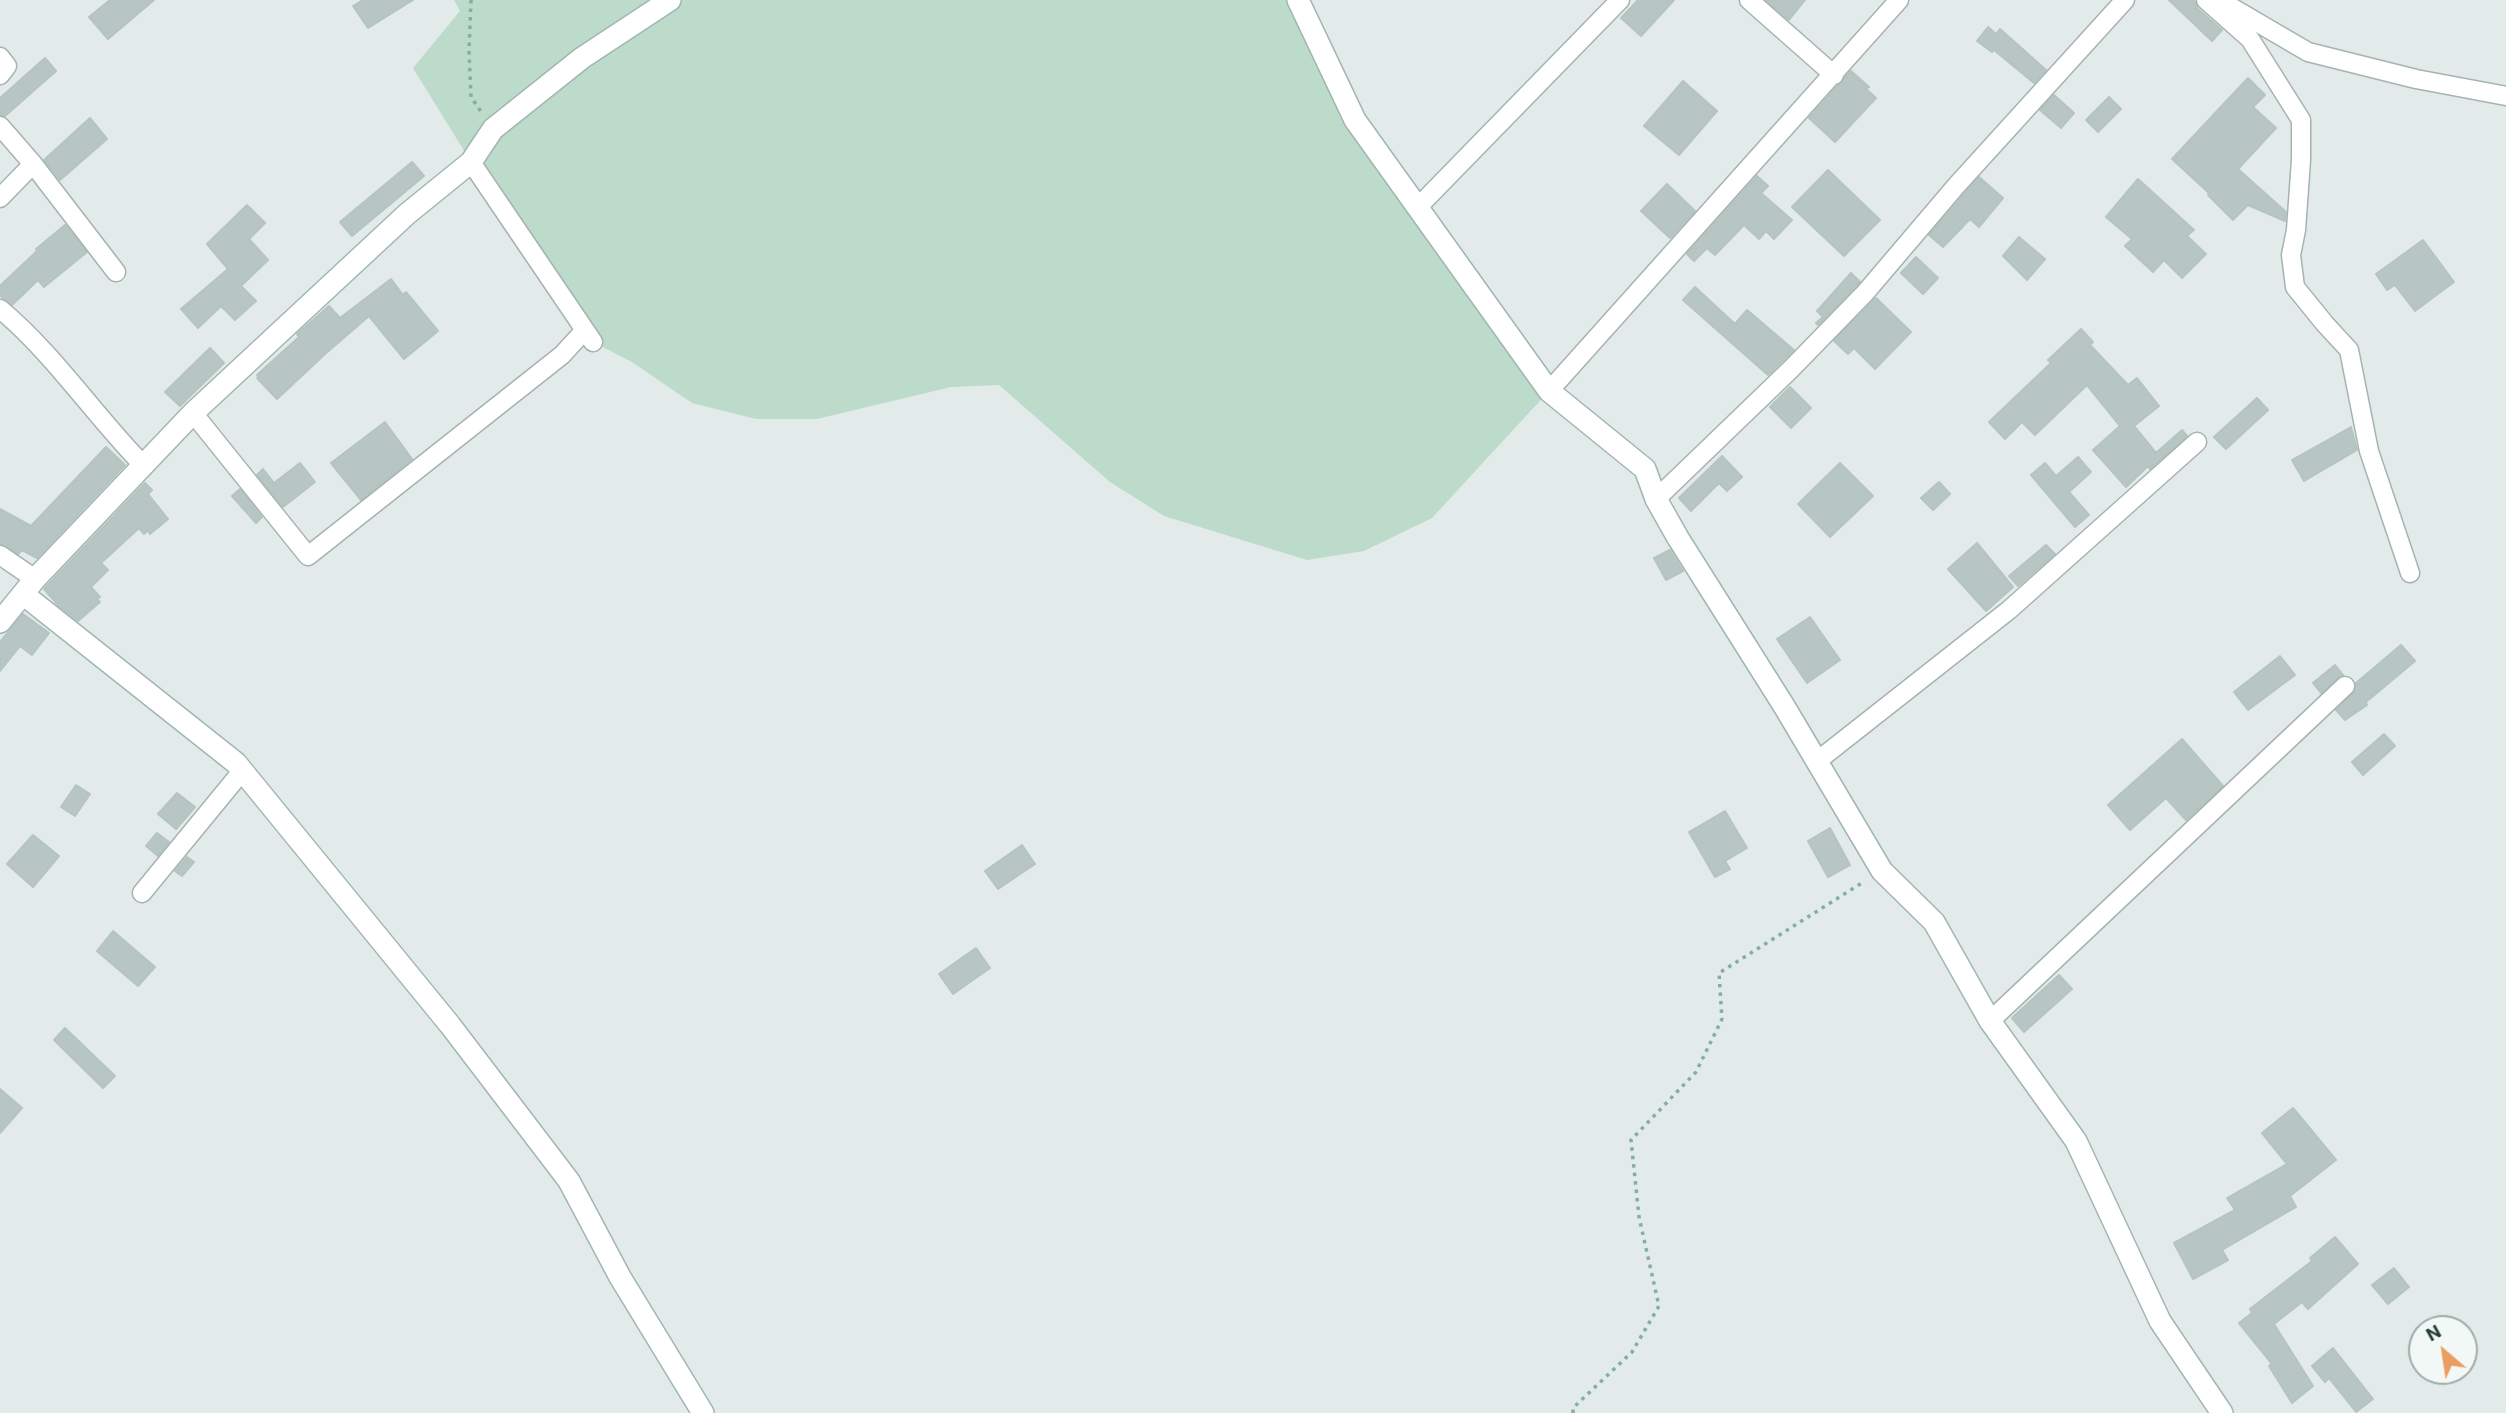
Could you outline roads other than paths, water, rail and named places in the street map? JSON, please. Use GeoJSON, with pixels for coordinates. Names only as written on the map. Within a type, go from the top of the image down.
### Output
{"type":"FeatureCollection","features":[{"type":"Feature","properties":{"kind":"street"},"geometry":{"type":"LineString","coordinates":[[0,622],[29,587],[192,413],[407,214],[471,162],[493,129],[582,58],[670,0]]}},
{"type":"Feature","properties":{"kind":"street"},"geometry":{"type":"LineString","coordinates":[[1298,0],[1355,120],[1549,391],[1645,469],[1656,499],[1882,871],[1934,922],[1990,1021],[2076,1141],[2160,1321],[2222,1413]]}},
{"type":"Feature","properties":{"kind":"street"},"geometry":{"type":"LineString","coordinates":[[1418,207],[1620,0]]}},
{"type":"Feature","properties":{"kind":"street"},"geometry":{"type":"LineString","coordinates":[[1749,0],[1834,75]]}},
{"type":"Feature","properties":{"kind":"street"},"geometry":{"type":"LineString","coordinates":[[1549,391],[1899,0]]}},
{"type":"Feature","properties":{"kind":"street"},"geometry":{"type":"LineString","coordinates":[[1656,499],[1791,369],[1865,293],[1956,187],[2125,0]]}},
{"type":"Feature","properties":{"kind":"street"},"geometry":{"type":"LineString","coordinates":[[2206,0],[2250,39],[2301,120],[2296,230],[2291,255],[2295,287],[2349,350],[2370,451],[2410,573]]}},
{"type":"Feature","properties":{"kind":"street"},"geometry":{"type":"LineString","coordinates":[[2219,0],[2308,52],[2416,79],[2506,96]]}},
{"type":"Feature","properties":{"kind":"street"},"geometry":{"type":"LineString","coordinates":[[0,57],[7,66],[0,75]]}},
{"type":"Feature","properties":{"kind":"street"},"geometry":{"type":"LineString","coordinates":[[0,126],[33,164],[116,272]]}},
{"type":"Feature","properties":{"kind":"street"},"geometry":{"type":"LineString","coordinates":[[192,413],[308,556],[589,336],[471,162]]}},
{"type":"Feature","properties":{"kind":"street"},"geometry":{"type":"LineString","coordinates":[[0,198],[33,164]]}},
{"type":"Feature","properties":{"kind":"street"},"geometry":{"type":"LineString","coordinates":[[0,309],[143,465]]}},
{"type":"Feature","properties":{"kind":"street"},"geometry":{"type":"LineString","coordinates":[[1816,762],[2009,610],[2197,442]]}},
{"type":"Feature","properties":{"kind":"street"},"geometry":{"type":"LineString","coordinates":[[0,555],[29,587],[243,770],[450,1025],[569,1181],[620,1277],[703,1413]]}},
{"type":"Feature","properties":{"kind":"street"},"geometry":{"type":"LineString","coordinates":[[1990,1021],[2345,686]]}},
{"type":"Feature","properties":{"kind":"street"},"geometry":{"type":"LineString","coordinates":[[142,893],[243,770]]}}]}
